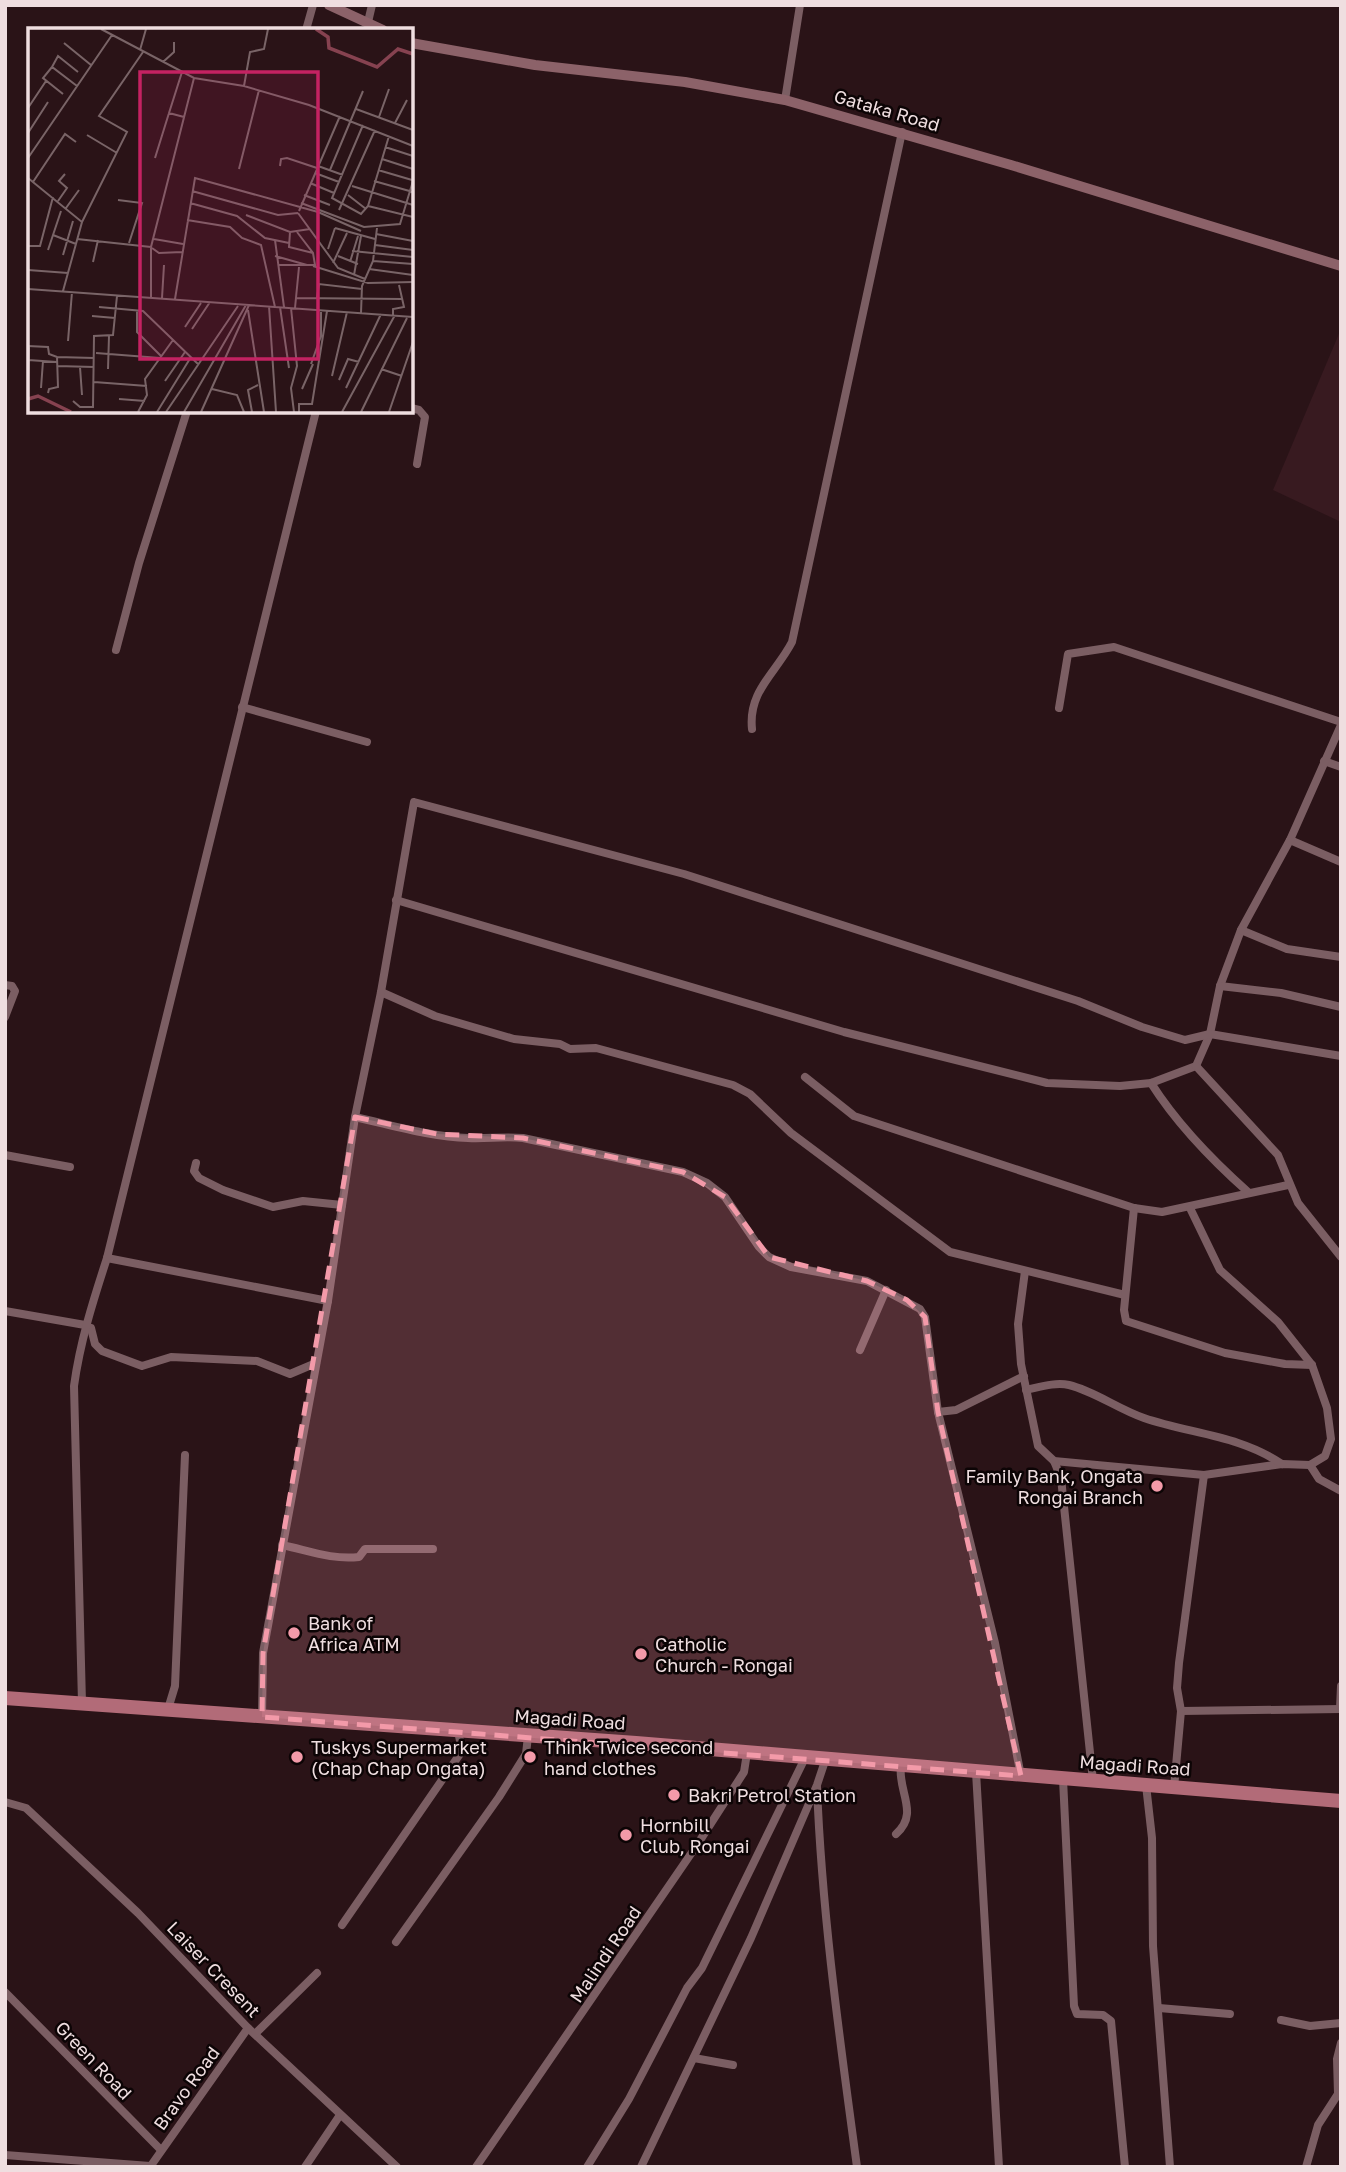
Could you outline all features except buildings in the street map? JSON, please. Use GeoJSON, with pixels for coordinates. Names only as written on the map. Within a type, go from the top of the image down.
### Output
{"type":"FeatureCollection","features":[{"type":"Feature","properties":{"kind":"highway","name":"Magadi Road"},"geometry":{"type":"LineString","coordinates":[[5,1698],[528,1736],[1341,1801]]}},
{"type":"Feature","properties":{"kind":"street"},"geometry":{"type":"LineString","coordinates":[[307,28],[313,5]]}},
{"type":"Feature","properties":{"kind":"street"},"geometry":{"type":"LineString","coordinates":[[329,5],[379,28]]}},
{"type":"Feature","properties":{"kind":"street"},"geometry":{"type":"LineString","coordinates":[[368,22],[372,5]]}},
{"type":"Feature","properties":{"kind":"street"},"geometry":{"type":"LineString","coordinates":[[785,100],[800,5]]}},
{"type":"Feature","properties":{"kind":"street","name":"Gataka Road"},"geometry":{"type":"LineString","coordinates":[[413,43],[535,65],[685,82],[785,100],[902,132],[1341,266]]}},
{"type":"Feature","properties":{"kind":"street"},"geometry":{"type":"LineString","coordinates":[[752,729],[750,715],[757,692],[792,642],[902,132]]}},
{"type":"Feature","properties":{"kind":"street"},"geometry":{"type":"LineString","coordinates":[[413,408],[419,410],[425,417],[417,464]]}},
{"type":"Feature","properties":{"kind":"street"},"geometry":{"type":"LineString","coordinates":[[116,650],[139,563],[186,413]]}},
{"type":"Feature","properties":{"kind":"street"},"geometry":{"type":"LineString","coordinates":[[82,1703],[74,1387],[316,413]]}},
{"type":"Feature","properties":{"kind":"street"},"geometry":{"type":"LineString","coordinates":[[397,900],[844,1032],[1034,1080],[1120,1086],[1151,1083],[1196,1066],[1210,1034],[1220,986],[1241,930],[1290,840],[1341,724],[1110,646],[1068,654],[1059,708]]}},
{"type":"Feature","properties":{"kind":"street"},"geometry":{"type":"LineString","coordinates":[[242,707],[367,742]]}},
{"type":"Feature","properties":{"kind":"street"},"geometry":{"type":"LineString","coordinates":[[1324,761],[1341,767]]}},
{"type":"Feature","properties":{"kind":"street"},"geometry":{"type":"LineString","coordinates":[[262,1717],[263,1653],[328,1301],[355,1117],[381,992],[414,802],[684,874],[1065,997],[1185,1040],[1210,1034],[1341,1056]]}},
{"type":"Feature","properties":{"kind":"street"},"geometry":{"type":"LineString","coordinates":[[1290,840],[1341,862]]}},
{"type":"Feature","properties":{"kind":"street"},"geometry":{"type":"LineString","coordinates":[[1241,930],[1292,950],[1341,957]]}},
{"type":"Feature","properties":{"kind":"street"},"geometry":{"type":"LineString","coordinates":[[5,985],[12,986],[15,991],[5,1017]]}},
{"type":"Feature","properties":{"kind":"street"},"geometry":{"type":"LineString","coordinates":[[1220,986],[1281,993],[1341,1007]]}},
{"type":"Feature","properties":{"kind":"street"},"geometry":{"type":"LineString","coordinates":[[381,992],[435,1016],[514,1039],[560,1044],[570,1049],[596,1048],[733,1085],[750,1094],[791,1133],[950,1252],[1125,1295]]}},
{"type":"Feature","properties":{"kind":"street"},"geometry":{"type":"LineString","coordinates":[[1196,1066],[1278,1155],[1288,1185],[1310,1222],[1341,1257]]}},
{"type":"Feature","properties":{"kind":"street"},"geometry":{"type":"LineString","coordinates":[[805,1077],[854,1116],[1134,1208],[1163,1212],[1190,1208],[1248,1192],[1288,1185]]}},
{"type":"Feature","properties":{"kind":"street"},"geometry":{"type":"LineString","coordinates":[[1151,1083],[1164,1103],[1219,1166],[1248,1192]]}},
{"type":"Feature","properties":{"kind":"street"},"geometry":{"type":"LineString","coordinates":[[355,1117],[437,1135],[470,1138],[500,1135],[523,1138],[683,1172],[707,1183],[725,1196],[769,1258],[790,1267],[867,1281],[907,1300],[925,1317],[938,1412],[995,1643],[1021,1776]]}},
{"type":"Feature","properties":{"kind":"street"},"geometry":{"type":"LineString","coordinates":[[5,1156],[70,1167]]}},
{"type":"Feature","properties":{"kind":"street"},"geometry":{"type":"LineString","coordinates":[[196,1163],[194,1171],[199,1178],[235,1195],[273,1207],[303,1201],[342,1205]]}},
{"type":"Feature","properties":{"kind":"street"},"geometry":{"type":"LineString","coordinates":[[1134,1208],[1125,1295],[1126,1321],[1225,1353],[1285,1364],[1312,1365]]}},
{"type":"Feature","properties":{"kind":"street"},"geometry":{"type":"LineString","coordinates":[[1054,1461],[1204,1475],[1282,1464],[1310,1465],[1325,1456],[1331,1439],[1327,1408],[1312,1365],[1278,1322],[1220,1270],[1190,1208]]}},
{"type":"Feature","properties":{"kind":"street"},"geometry":{"type":"LineString","coordinates":[[107,1258],[328,1301]]}},
{"type":"Feature","properties":{"kind":"street"},"geometry":{"type":"LineString","coordinates":[[1025,1271],[1018,1324],[1024,1376],[1038,1447],[1054,1461],[1060,1478],[1093,1781]]}},
{"type":"Feature","properties":{"kind":"street"},"geometry":{"type":"LineString","coordinates":[[860,1350],[886,1290]]}},
{"type":"Feature","properties":{"kind":"street"},"geometry":{"type":"LineString","coordinates":[[5,1311],[88,1326]]}},
{"type":"Feature","properties":{"kind":"street"},"geometry":{"type":"LineString","coordinates":[[88,1326],[95,1344],[102,1351],[142,1366],[171,1357],[257,1361],[290,1374],[316,1363]]}},
{"type":"Feature","properties":{"kind":"street"},"geometry":{"type":"LineString","coordinates":[[938,1412],[956,1410],[1024,1376]]}},
{"type":"Feature","properties":{"kind":"street"},"geometry":{"type":"LineString","coordinates":[[1026,1390],[1056,1384],[1068,1385],[1114,1408],[1147,1419],[1217,1434],[1259,1449],[1282,1464]]}},
{"type":"Feature","properties":{"kind":"street"},"geometry":{"type":"LineString","coordinates":[[168,1709],[175,1686],[185,1455]]}},
{"type":"Feature","properties":{"kind":"street"},"geometry":{"type":"LineString","coordinates":[[1310,1465],[1319,1479],[1341,1491]]}},
{"type":"Feature","properties":{"kind":"street"},"geometry":{"type":"LineString","coordinates":[[1174,1788],[1181,1711],[1177,1688],[1179,1663],[1204,1475]]}},
{"type":"Feature","properties":{"kind":"street"},"geometry":{"type":"LineString","coordinates":[[282,1545],[321,1553],[331,1559],[359,1557],[365,1549],[433,1549]]}},
{"type":"Feature","properties":{"kind":"street"},"geometry":{"type":"LineString","coordinates":[[1181,1711],[1340,1709],[1341,1686]]}},
{"type":"Feature","properties":{"kind":"street"},"geometry":{"type":"LineString","coordinates":[[342,1925],[462,1751],[458,1731]]}},
{"type":"Feature","properties":{"kind":"street"},"geometry":{"type":"LineString","coordinates":[[396,1941],[499,1797],[526,1754],[528,1736]]}},
{"type":"Feature","properties":{"kind":"street","name":"Malindi Road"},"geometry":{"type":"LineString","coordinates":[[476,2167],[710,1824],[744,1772],[747,1753]]}},
{"type":"Feature","properties":{"kind":"street"},"geometry":{"type":"LineString","coordinates":[[587,2167],[629,2099],[687,1988],[702,1968],[805,1758]]}},
{"type":"Feature","properties":{"kind":"street"},"geometry":{"type":"LineString","coordinates":[[641,2167],[751,1938],[817,1785],[825,1760]]}},
{"type":"Feature","properties":{"kind":"street"},"geometry":{"type":"LineString","coordinates":[[896,1834],[905,1826],[909,1810],[899,1781],[901,1765]]}},
{"type":"Feature","properties":{"kind":"street"},"geometry":{"type":"LineString","coordinates":[[976,1772],[999,2167]]}},
{"type":"Feature","properties":{"kind":"street"},"geometry":{"type":"LineString","coordinates":[[1063,1779],[1074,2006],[1077,2014],[1103,2015],[1111,2021],[1125,2167]]}},
{"type":"Feature","properties":{"kind":"street"},"geometry":{"type":"LineString","coordinates":[[817,1785],[835,2023],[845,2064],[857,2167]]}},
{"type":"Feature","properties":{"kind":"street"},"geometry":{"type":"LineString","coordinates":[[1146,1785],[1152,1838],[1153,1946],[1170,2167]]}},
{"type":"Feature","properties":{"kind":"street","name":"Laiser Cresent"},"geometry":{"type":"LineString","coordinates":[[5,1802],[26,1808],[138,1913],[252,2031],[386,2163],[397,2167]]}},
{"type":"Feature","properties":{"kind":"street","name":"Bravo Road"},"geometry":{"type":"LineString","coordinates":[[150,2166],[252,2031],[317,1973]]}},
{"type":"Feature","properties":{"kind":"street","name":"Green Road"},"geometry":{"type":"LineString","coordinates":[[5,1992],[161,2150]]}},
{"type":"Feature","properties":{"kind":"street"},"geometry":{"type":"LineString","coordinates":[[1159,2008],[1230,2014]]}},
{"type":"Feature","properties":{"kind":"street"},"geometry":{"type":"LineString","coordinates":[[1281,2020],[1310,2026],[1341,2022]]}},
{"type":"Feature","properties":{"kind":"street"},"geometry":{"type":"LineString","coordinates":[[1306,2167],[1318,2125],[1338,2094],[1337,2059],[1341,2043]]}},
{"type":"Feature","properties":{"kind":"street"},"geometry":{"type":"LineString","coordinates":[[694,2058],[733,2065]]}},
{"type":"Feature","properties":{"kind":"street"},"geometry":{"type":"LineString","coordinates":[[305,2167],[340,2116]]}},
{"type":"Feature","properties":{"kind":"street"},"geometry":{"type":"LineString","coordinates":[[5,2155],[150,2166]]}},
{"type":"Feature","properties":{"kind":"highlighted area"},"geometry":{"type":"Polygon","coordinates":[[[355,1117],[437,1134],[523,1138],[683,1172],[725,1197],[769,1257],[867,1281],[907,1300],[925,1317],[938,1412],[1021,1776],[262,1717],[263,1653],[355,1117]]]}},
{"type":"Feature","properties":{"kind":"shaded area"},"geometry":{"type":"Polygon","coordinates":[[[1341,329],[1341,522],[1273,490],[1341,329]]]}},
{"type":"Feature","properties":{"kind":"place","name":"Family Bank, Ongata Rongai Branch"},"geometry":{"type":"Point","coordinates":[1157,1486]}},
{"type":"Feature","properties":{"kind":"place","name":"Bank of Africa ATM"},"geometry":{"type":"Point","coordinates":[294,1633]}},
{"type":"Feature","properties":{"kind":"place","name":"Catholic Church - Rongai"},"geometry":{"type":"Point","coordinates":[641,1654]}},
{"type":"Feature","properties":{"kind":"place","name":"Tuskys Supermarket (Chap Chap Ongata)"},"geometry":{"type":"Point","coordinates":[297,1757]}},
{"type":"Feature","properties":{"kind":"place","name":"Think Twice second hand clothes"},"geometry":{"type":"Point","coordinates":[530,1757]}},
{"type":"Feature","properties":{"kind":"place","name":"Bakri Petrol Station"},"geometry":{"type":"Point","coordinates":[674,1795]}},
{"type":"Feature","properties":{"kind":"place","name":"Hornbill Club, Rongai"},"geometry":{"type":"Point","coordinates":[626,1835]}}]}
